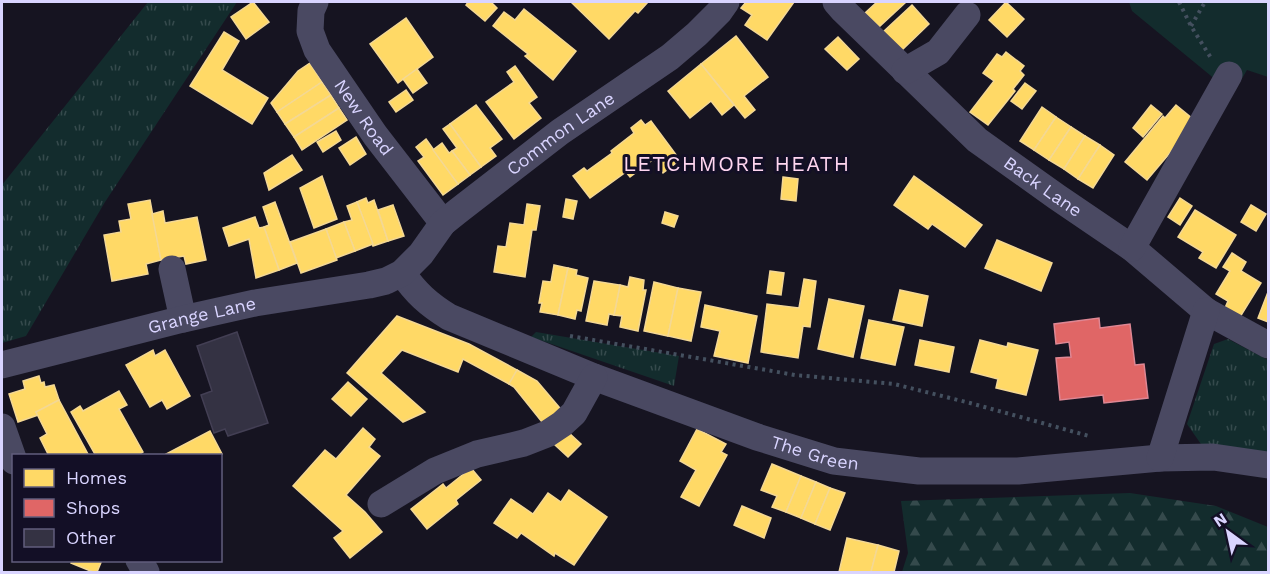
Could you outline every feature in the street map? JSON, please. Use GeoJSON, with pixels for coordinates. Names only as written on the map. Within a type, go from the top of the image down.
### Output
{"type":"FeatureCollection","features":[{"type":"Feature","properties":{"kind":"street","name":"New Road"},"geometry":{"type":"LineString","coordinates":[[315,2],[311,11],[310,31],[317,50],[375,135],[443,223]]}},
{"type":"Feature","properties":{"kind":"street","name":"Common Lane"},"geometry":{"type":"LineString","coordinates":[[402,273],[416,260],[443,223],[458,210],[560,132],[670,57],[697,34],[726,2]]}},
{"type":"Feature","properties":{"kind":"street","name":"Back Lane"},"geometry":{"type":"LineString","coordinates":[[836,2],[977,140],[1132,248],[1206,312],[1269,345]]}},
{"type":"Feature","properties":{"kind":"street"},"geometry":{"type":"LineString","coordinates":[[905,71],[938,52],[967,15]]}},
{"type":"Feature","properties":{"kind":"street"},"geometry":{"type":"LineString","coordinates":[[1132,248],[1229,75]]}},
{"type":"Feature","properties":{"kind":"street"},"geometry":{"type":"LineString","coordinates":[[172,269],[183,319]]}},
{"type":"Feature","properties":{"kind":"street","name":"Grange Lane"},"geometry":{"type":"LineString","coordinates":[[2,365],[255,303],[369,285],[386,281],[402,273]]}},
{"type":"Feature","properties":{"kind":"street","name":"The Green"},"geometry":{"type":"LineString","coordinates":[[402,273],[429,304],[449,316],[594,377],[757,436],[834,461],[919,471],[1018,471],[1160,458],[1213,457],[1269,465]]}},
{"type":"Feature","properties":{"kind":"street"},"geometry":{"type":"LineString","coordinates":[[1160,458],[1206,312]]}},
{"type":"Feature","properties":{"kind":"street"},"geometry":{"type":"LineString","coordinates":[[381,504],[435,471],[477,454],[524,443],[547,434],[574,413],[594,377]]}},
{"type":"Feature","properties":{"kind":"street"},"geometry":{"type":"LineString","coordinates":[[2,427],[12,455]]}},
{"type":"Feature","properties":{"kind":"path"},"geometry":{"type":"LineString","coordinates":[[1179,2],[1212,61],[1229,75]]}},
{"type":"Feature","properties":{"kind":"path"},"geometry":{"type":"LineString","coordinates":[[1191,26],[1205,2]]}},
{"type":"Feature","properties":{"kind":"path"},"geometry":{"type":"LineString","coordinates":[[570,336],[795,375],[894,384],[1096,438]]}},
{"type":"Feature","properties":{"kind":"green space"},"geometry":{"type":"Polygon","coordinates":[[[148,2],[237,2],[105,202],[26,336],[2,343],[2,185],[148,2]]]}},
{"type":"Feature","properties":{"kind":"green space"},"geometry":{"type":"Polygon","coordinates":[[[1129,2],[1268,2],[1268,77],[1247,70],[1233,94],[1132,11],[1129,2]]]}},
{"type":"Feature","properties":{"kind":"green space"},"geometry":{"type":"Polygon","coordinates":[[[536,332],[679,356],[674,386],[531,337],[536,332]]]}},
{"type":"Feature","properties":{"kind":"green space"},"geometry":{"type":"Polygon","coordinates":[[[1228,339],[1268,360],[1268,454],[1203,447],[1187,424],[1214,344],[1228,339]]]}},
{"type":"Feature","properties":{"kind":"green space"},"geometry":{"type":"Polygon","coordinates":[[[1130,493],[1216,506],[1268,527],[1268,572],[902,572],[908,553],[901,501],[1130,493]]]}},
{"type":"Feature","properties":{"kind":"building: Homes"},"geometry":{"type":"Polygon","coordinates":[[[253,2],[269,22],[246,39],[231,17],[253,2]]]}},
{"type":"Feature","properties":{"kind":"building: Homes"},"geometry":{"type":"Polygon","coordinates":[[[468,2],[493,2],[497,8],[485,21],[466,5],[468,2]]]}},
{"type":"Feature","properties":{"kind":"building: Homes"},"geometry":{"type":"Polygon","coordinates":[[[648,2],[638,13],[635,11],[609,39],[572,3],[648,2]]]}},
{"type":"Feature","properties":{"kind":"building: Homes"},"geometry":{"type":"Polygon","coordinates":[[[746,2],[794,2],[767,40],[745,25],[752,15],[741,8],[746,2]]]}},
{"type":"Feature","properties":{"kind":"building: Homes"},"geometry":{"type":"Polygon","coordinates":[[[877,2],[906,2],[879,27],[865,13],[877,2]]]}},
{"type":"Feature","properties":{"kind":"building: Homes"},"geometry":{"type":"Polygon","coordinates":[[[1006,2],[1024,19],[1007,37],[989,20],[1006,2]]]}},
{"type":"Feature","properties":{"kind":"building: Homes"},"geometry":{"type":"Polygon","coordinates":[[[912,5],[929,24],[901,51],[883,32],[912,5]]]}},
{"type":"Feature","properties":{"kind":"building: Homes"},"geometry":{"type":"Polygon","coordinates":[[[524,9],[576,51],[553,80],[525,56],[528,54],[493,26],[504,12],[515,20],[524,9]]]}},
{"type":"Feature","properties":{"kind":"building: Homes"},"geometry":{"type":"Polygon","coordinates":[[[406,18],[433,57],[398,83],[370,44],[406,18]]]}},
{"type":"Feature","properties":{"kind":"building: Homes"},"geometry":{"type":"Polygon","coordinates":[[[224,32],[239,41],[222,70],[268,98],[252,124],[190,86],[224,32]]]}},
{"type":"Feature","properties":{"kind":"building: Homes"},"geometry":{"type":"Polygon","coordinates":[[[736,36],[768,77],[744,96],[755,110],[745,118],[701,64],[736,36]]]}},
{"type":"Feature","properties":{"kind":"building: Homes"},"geometry":{"type":"Polygon","coordinates":[[[838,37],[859,59],[847,70],[825,49],[838,37]]]}},
{"type":"Feature","properties":{"kind":"building: Homes"},"geometry":{"type":"Polygon","coordinates":[[[1006,52],[1024,66],[1020,71],[1024,75],[1013,89],[1015,91],[988,125],[970,112],[994,81],[983,73],[997,54],[1002,57],[1006,52]]]}},
{"type":"Feature","properties":{"kind":"building: Homes"},"geometry":{"type":"Polygon","coordinates":[[[310,63],[322,82],[277,112],[271,103],[298,71],[310,63]]]}},
{"type":"Feature","properties":{"kind":"building: Homes"},"geometry":{"type":"Polygon","coordinates":[[[701,64],[734,105],[722,115],[711,101],[690,118],[668,91],[701,64]]]}},
{"type":"Feature","properties":{"kind":"building: Homes"},"geometry":{"type":"Polygon","coordinates":[[[515,66],[537,97],[529,103],[541,118],[514,139],[486,102],[514,82],[507,72],[515,66]]]}},
{"type":"Feature","properties":{"kind":"building: Homes"},"geometry":{"type":"Polygon","coordinates":[[[417,69],[427,83],[413,93],[403,79],[417,69]]]}},
{"type":"Feature","properties":{"kind":"building: Homes"},"geometry":{"type":"Polygon","coordinates":[[[322,82],[331,95],[285,124],[277,112],[322,82]]]}},
{"type":"Feature","properties":{"kind":"building: Homes"},"geometry":{"type":"Polygon","coordinates":[[[1025,83],[1036,91],[1022,109],[1011,101],[1025,83]]]}},
{"type":"Feature","properties":{"kind":"building: Homes"},"geometry":{"type":"Polygon","coordinates":[[[406,90],[413,100],[396,112],[389,102],[406,90]]]}},
{"type":"Feature","properties":{"kind":"building: Homes"},"geometry":{"type":"Polygon","coordinates":[[[331,95],[339,108],[294,137],[285,124],[331,95]]]}},
{"type":"Feature","properties":{"kind":"building: Homes"},"geometry":{"type":"Polygon","coordinates":[[[476,105],[502,139],[490,148],[496,156],[481,167],[450,124],[476,105]]]}},
{"type":"Feature","properties":{"kind":"building: Homes"},"geometry":{"type":"Polygon","coordinates":[[[1151,105],[1162,114],[1143,137],[1133,128],[1151,105]]]}},
{"type":"Feature","properties":{"kind":"building: Homes"},"geometry":{"type":"Polygon","coordinates":[[[1176,105],[1193,119],[1185,135],[1147,180],[1125,162],[1163,116],[1165,118],[1176,105]]]}},
{"type":"Feature","properties":{"kind":"building: Homes"},"geometry":{"type":"Polygon","coordinates":[[[1042,107],[1056,117],[1034,150],[1020,141],[1042,107]]]}},
{"type":"Feature","properties":{"kind":"building: Homes"},"geometry":{"type":"Polygon","coordinates":[[[339,108],[347,120],[302,150],[294,137],[339,108]]]}},
{"type":"Feature","properties":{"kind":"building: Homes"},"geometry":{"type":"Polygon","coordinates":[[[1056,117],[1071,127],[1049,160],[1034,150],[1056,117]]]}},
{"type":"Feature","properties":{"kind":"building: Homes"},"geometry":{"type":"Polygon","coordinates":[[[641,120],[645,125],[651,121],[680,160],[663,173],[654,159],[630,177],[626,172],[590,198],[573,176],[584,168],[587,171],[612,153],[611,151],[634,133],[631,128],[641,120]]]}},
{"type":"Feature","properties":{"kind":"building: Homes"},"geometry":{"type":"Polygon","coordinates":[[[450,124],[481,167],[470,175],[452,151],[457,148],[443,129],[450,124]]]}},
{"type":"Feature","properties":{"kind":"building: Homes"},"geometry":{"type":"Polygon","coordinates":[[[1071,127],[1085,136],[1064,169],[1049,160],[1071,127]]]}},
{"type":"Feature","properties":{"kind":"building: Homes"},"geometry":{"type":"Polygon","coordinates":[[[336,131],[341,140],[323,152],[317,142],[336,131]]]}},
{"type":"Feature","properties":{"kind":"building: Homes"},"geometry":{"type":"Polygon","coordinates":[[[1085,136],[1100,145],[1078,179],[1064,169],[1085,136]]]}},
{"type":"Feature","properties":{"kind":"building: Homes"},"geometry":{"type":"Polygon","coordinates":[[[356,137],[366,154],[350,165],[339,148],[356,137]]]}},
{"type":"Feature","properties":{"kind":"building: Homes"},"geometry":{"type":"Polygon","coordinates":[[[426,139],[458,184],[443,195],[418,161],[424,157],[416,147],[426,139]]]}},
{"type":"Feature","properties":{"kind":"building: Homes"},"geometry":{"type":"Polygon","coordinates":[[[442,143],[449,153],[452,151],[470,175],[458,184],[433,150],[442,143]]]}},
{"type":"Feature","properties":{"kind":"building: Homes"},"geometry":{"type":"Polygon","coordinates":[[[1100,145],[1114,155],[1093,188],[1078,179],[1100,145]]]}},
{"type":"Feature","properties":{"kind":"building: Homes"},"geometry":{"type":"Polygon","coordinates":[[[292,155],[302,170],[269,190],[264,173],[292,155]]]}},
{"type":"Feature","properties":{"kind":"building: Homes"},"geometry":{"type":"Polygon","coordinates":[[[322,176],[337,219],[314,228],[300,188],[322,176]]]}},
{"type":"Feature","properties":{"kind":"building: Homes"},"geometry":{"type":"Polygon","coordinates":[[[914,176],[982,225],[965,247],[932,224],[928,229],[894,205],[914,176]]]}},
{"type":"Feature","properties":{"kind":"building: Homes"},"geometry":{"type":"Polygon","coordinates":[[[783,177],[798,179],[796,201],[781,199],[783,177]]]}},
{"type":"Feature","properties":{"kind":"building: Homes"},"geometry":{"type":"Polygon","coordinates":[[[366,198],[368,203],[374,200],[388,241],[373,246],[357,202],[366,198]]]}},
{"type":"Feature","properties":{"kind":"building: Homes"},"geometry":{"type":"Polygon","coordinates":[[[1180,198],[1192,206],[1180,225],[1168,217],[1180,198]]]}},
{"type":"Feature","properties":{"kind":"building: Homes"},"geometry":{"type":"Polygon","coordinates":[[[566,199],[577,201],[573,219],[563,217],[566,199]]]}},
{"type":"Feature","properties":{"kind":"building: Homes"},"geometry":{"type":"Polygon","coordinates":[[[150,200],[161,260],[146,264],[148,274],[112,281],[104,235],[121,232],[119,221],[131,219],[128,204],[150,200]]]}},
{"type":"Feature","properties":{"kind":"building: Homes"},"geometry":{"type":"Polygon","coordinates":[[[275,202],[297,263],[279,270],[264,227],[269,225],[263,207],[275,202]]]}},
{"type":"Feature","properties":{"kind":"building: Homes"},"geometry":{"type":"Polygon","coordinates":[[[357,202],[373,244],[355,251],[344,222],[352,220],[347,206],[357,202]]]}},
{"type":"Feature","properties":{"kind":"building: Homes"},"geometry":{"type":"Polygon","coordinates":[[[527,204],[540,206],[536,230],[532,230],[525,277],[494,272],[498,246],[506,247],[510,223],[524,225],[527,204]]]}},
{"type":"Feature","properties":{"kind":"building: Homes"},"geometry":{"type":"Polygon","coordinates":[[[393,205],[404,236],[388,241],[378,210],[393,205]]]}},
{"type":"Feature","properties":{"kind":"building: Homes"},"geometry":{"type":"Polygon","coordinates":[[[1251,205],[1266,214],[1256,231],[1241,222],[1251,205]]]}},
{"type":"Feature","properties":{"kind":"building: Homes"},"geometry":{"type":"Polygon","coordinates":[[[1195,210],[1236,235],[1216,268],[1199,258],[1203,252],[1178,237],[1195,210]]]}},
{"type":"Feature","properties":{"kind":"building: Homes"},"geometry":{"type":"Polygon","coordinates":[[[163,211],[165,223],[197,217],[206,260],[186,264],[184,256],[161,260],[152,214],[163,211]]]}},
{"type":"Feature","properties":{"kind":"building: Homes"},"geometry":{"type":"Polygon","coordinates":[[[665,212],[678,216],[674,227],[662,223],[665,212]]]}},
{"type":"Feature","properties":{"kind":"building: Homes"},"geometry":{"type":"Polygon","coordinates":[[[255,217],[259,228],[264,227],[279,270],[256,278],[249,239],[229,246],[223,228],[255,217]]]}},
{"type":"Feature","properties":{"kind":"building: Homes"},"geometry":{"type":"Polygon","coordinates":[[[344,222],[355,251],[336,258],[326,229],[344,222]]]}},
{"type":"Feature","properties":{"kind":"building: Homes"},"geometry":{"type":"Polygon","coordinates":[[[326,229],[337,260],[301,273],[290,242],[326,229]]]}},
{"type":"Feature","properties":{"kind":"building: Homes"},"geometry":{"type":"Polygon","coordinates":[[[997,240],[1052,263],[1041,291],[985,268],[997,240]]]}},
{"type":"Feature","properties":{"kind":"building: Homes"},"geometry":{"type":"Polygon","coordinates":[[[1232,253],[1246,262],[1241,271],[1261,283],[1240,317],[1225,308],[1228,301],[1216,294],[1230,271],[1223,267],[1232,253]]]}},
{"type":"Feature","properties":{"kind":"building: Homes"},"geometry":{"type":"Polygon","coordinates":[[[554,265],[568,268],[558,315],[540,312],[542,303],[539,303],[543,281],[551,282],[554,265]]]}},
{"type":"Feature","properties":{"kind":"building: Homes"},"geometry":{"type":"Polygon","coordinates":[[[568,268],[577,270],[576,275],[588,278],[581,311],[577,310],[575,319],[558,315],[568,268]]]}},
{"type":"Feature","properties":{"kind":"building: Homes"},"geometry":{"type":"Polygon","coordinates":[[[770,271],[784,273],[781,295],[767,293],[770,271]]]}},
{"type":"Feature","properties":{"kind":"building: Homes"},"geometry":{"type":"Polygon","coordinates":[[[630,277],[644,280],[643,290],[646,290],[638,331],[620,327],[622,316],[614,315],[620,285],[628,287],[630,277]]]}},
{"type":"Feature","properties":{"kind":"building: Homes"},"geometry":{"type":"Polygon","coordinates":[[[804,279],[816,281],[810,327],[803,326],[798,358],[761,352],[767,304],[799,308],[804,279]]]}},
{"type":"Feature","properties":{"kind":"building: Homes"},"geometry":{"type":"Polygon","coordinates":[[[594,281],[620,285],[614,315],[609,314],[607,325],[586,321],[594,281]]]}},
{"type":"Feature","properties":{"kind":"building: Homes"},"geometry":{"type":"Polygon","coordinates":[[[654,282],[678,288],[668,336],[644,331],[654,282]]]}},
{"type":"Feature","properties":{"kind":"building: Homes"},"geometry":{"type":"Polygon","coordinates":[[[678,288],[701,292],[691,341],[668,336],[678,288]]]}},
{"type":"Feature","properties":{"kind":"building: Homes"},"geometry":{"type":"Polygon","coordinates":[[[900,290],[928,296],[922,326],[893,320],[900,290]]]}},
{"type":"Feature","properties":{"kind":"building: Homes"},"geometry":{"type":"Polygon","coordinates":[[[1268,292],[1268,322],[1258,318],[1268,292]]]}},
{"type":"Feature","properties":{"kind":"building: Homes"},"geometry":{"type":"Polygon","coordinates":[[[829,299],[864,306],[853,357],[818,349],[829,299]]]}},
{"type":"Feature","properties":{"kind":"building: Homes"},"geometry":{"type":"Polygon","coordinates":[[[705,305],[757,316],[748,363],[714,356],[720,331],[701,327],[705,305]]]}},
{"type":"Feature","properties":{"kind":"building: Homes"},"geometry":{"type":"Polygon","coordinates":[[[397,316],[469,344],[517,370],[509,384],[463,359],[458,372],[402,350],[381,373],[425,412],[403,422],[347,373],[397,316]]]}},
{"type":"Feature","properties":{"kind":"building: Homes"},"geometry":{"type":"Polygon","coordinates":[[[869,320],[904,327],[895,365],[861,358],[869,320]]]}},
{"type":"Feature","properties":{"kind":"building: Homes"},"geometry":{"type":"Polygon","coordinates":[[[920,340],[954,347],[949,372],[915,365],[920,340]]]}},
{"type":"Feature","properties":{"kind":"building: Homes"},"geometry":{"type":"Polygon","coordinates":[[[980,340],[1007,347],[1008,343],[1038,350],[1026,395],[996,388],[998,379],[971,372],[980,340]]]}},
{"type":"Feature","properties":{"kind":"building: Homes"},"geometry":{"type":"Polygon","coordinates":[[[153,350],[155,356],[165,350],[190,396],[167,409],[162,400],[150,407],[126,365],[153,350]]]}},
{"type":"Feature","properties":{"kind":"building: Homes"},"geometry":{"type":"Polygon","coordinates":[[[517,370],[537,381],[564,413],[546,427],[514,387],[509,384],[517,370]]]}},
{"type":"Feature","properties":{"kind":"building: Homes"},"geometry":{"type":"Polygon","coordinates":[[[39,376],[45,387],[54,385],[59,400],[36,412],[38,415],[18,422],[9,394],[25,389],[23,381],[39,376]]]}},
{"type":"Feature","properties":{"kind":"building: Homes"},"geometry":{"type":"Polygon","coordinates":[[[348,382],[367,399],[351,416],[332,399],[348,382]]]}},
{"type":"Feature","properties":{"kind":"building: Homes"},"geometry":{"type":"Polygon","coordinates":[[[119,391],[127,405],[119,409],[143,452],[140,454],[95,454],[71,412],[80,406],[83,411],[119,391]]]}},
{"type":"Feature","properties":{"kind":"building: Homes"},"geometry":{"type":"Polygon","coordinates":[[[59,400],[88,454],[48,454],[40,438],[47,434],[36,412],[59,400]]]}},
{"type":"Feature","properties":{"kind":"building: Homes"},"geometry":{"type":"Polygon","coordinates":[[[363,428],[375,439],[369,447],[380,456],[346,495],[382,532],[350,558],[334,538],[343,531],[293,486],[325,450],[336,459],[363,428]]]}},
{"type":"Feature","properties":{"kind":"building: Homes"},"geometry":{"type":"Polygon","coordinates":[[[697,429],[726,444],[721,452],[727,455],[699,506],[681,497],[696,470],[680,461],[697,429]]]}},
{"type":"Feature","properties":{"kind":"building: Homes"},"geometry":{"type":"Polygon","coordinates":[[[210,431],[222,454],[166,454],[210,431]]]}},
{"type":"Feature","properties":{"kind":"building: Homes"},"geometry":{"type":"Polygon","coordinates":[[[568,432],[581,444],[568,457],[555,445],[568,432]]]}},
{"type":"Feature","properties":{"kind":"building: Homes"},"geometry":{"type":"Polygon","coordinates":[[[772,464],[801,476],[786,512],[772,507],[777,496],[761,490],[772,464]]]}},
{"type":"Feature","properties":{"kind":"building: Homes"},"geometry":{"type":"Polygon","coordinates":[[[471,468],[481,480],[456,500],[458,504],[427,529],[411,509],[443,484],[446,488],[471,468]]]}},
{"type":"Feature","properties":{"kind":"building: Homes"},"geometry":{"type":"Polygon","coordinates":[[[801,476],[816,482],[801,518],[786,512],[801,476]]]}},
{"type":"Feature","properties":{"kind":"building: Homes"},"geometry":{"type":"Polygon","coordinates":[[[816,482],[830,488],[815,524],[801,518],[816,482]]]}},
{"type":"Feature","properties":{"kind":"building: Homes"},"geometry":{"type":"Polygon","coordinates":[[[830,488],[845,493],[830,530],[815,524],[830,488]]]}},
{"type":"Feature","properties":{"kind":"building: Homes"},"geometry":{"type":"Polygon","coordinates":[[[569,490],[607,517],[574,565],[555,553],[554,556],[521,533],[517,538],[494,523],[511,499],[533,514],[548,493],[561,502],[569,490]]]}},
{"type":"Feature","properties":{"kind":"building: Homes"},"geometry":{"type":"Polygon","coordinates":[[[742,506],[771,518],[764,538],[734,525],[742,506]]]}},
{"type":"Feature","properties":{"kind":"building: Homes"},"geometry":{"type":"Polygon","coordinates":[[[847,538],[878,545],[871,572],[839,572],[847,538]]]}},
{"type":"Feature","properties":{"kind":"building: Homes"},"geometry":{"type":"Polygon","coordinates":[[[878,545],[899,551],[894,572],[871,572],[878,545]]]}},
{"type":"Feature","properties":{"kind":"building: Homes"},"geometry":{"type":"Polygon","coordinates":[[[71,562],[101,562],[97,572],[71,562]]]}},
{"type":"Feature","properties":{"kind":"building: Shops"},"geometry":{"type":"Polygon","coordinates":[[[1099,318],[1100,328],[1130,324],[1135,365],[1144,364],[1148,398],[1104,403],[1103,395],[1060,400],[1056,358],[1071,357],[1069,342],[1056,344],[1054,324],[1099,318]]]}},
{"type":"Feature","properties":{"kind":"building: Other"},"geometry":{"type":"Polygon","coordinates":[[[237,332],[268,423],[228,436],[225,429],[214,433],[201,395],[212,391],[197,346],[237,332]]]}},
{"type":"Feature","properties":{"kind":"district","name":"LETCHMORE HEATH"},"geometry":{"type":"Point","coordinates":[737,164]}}]}
